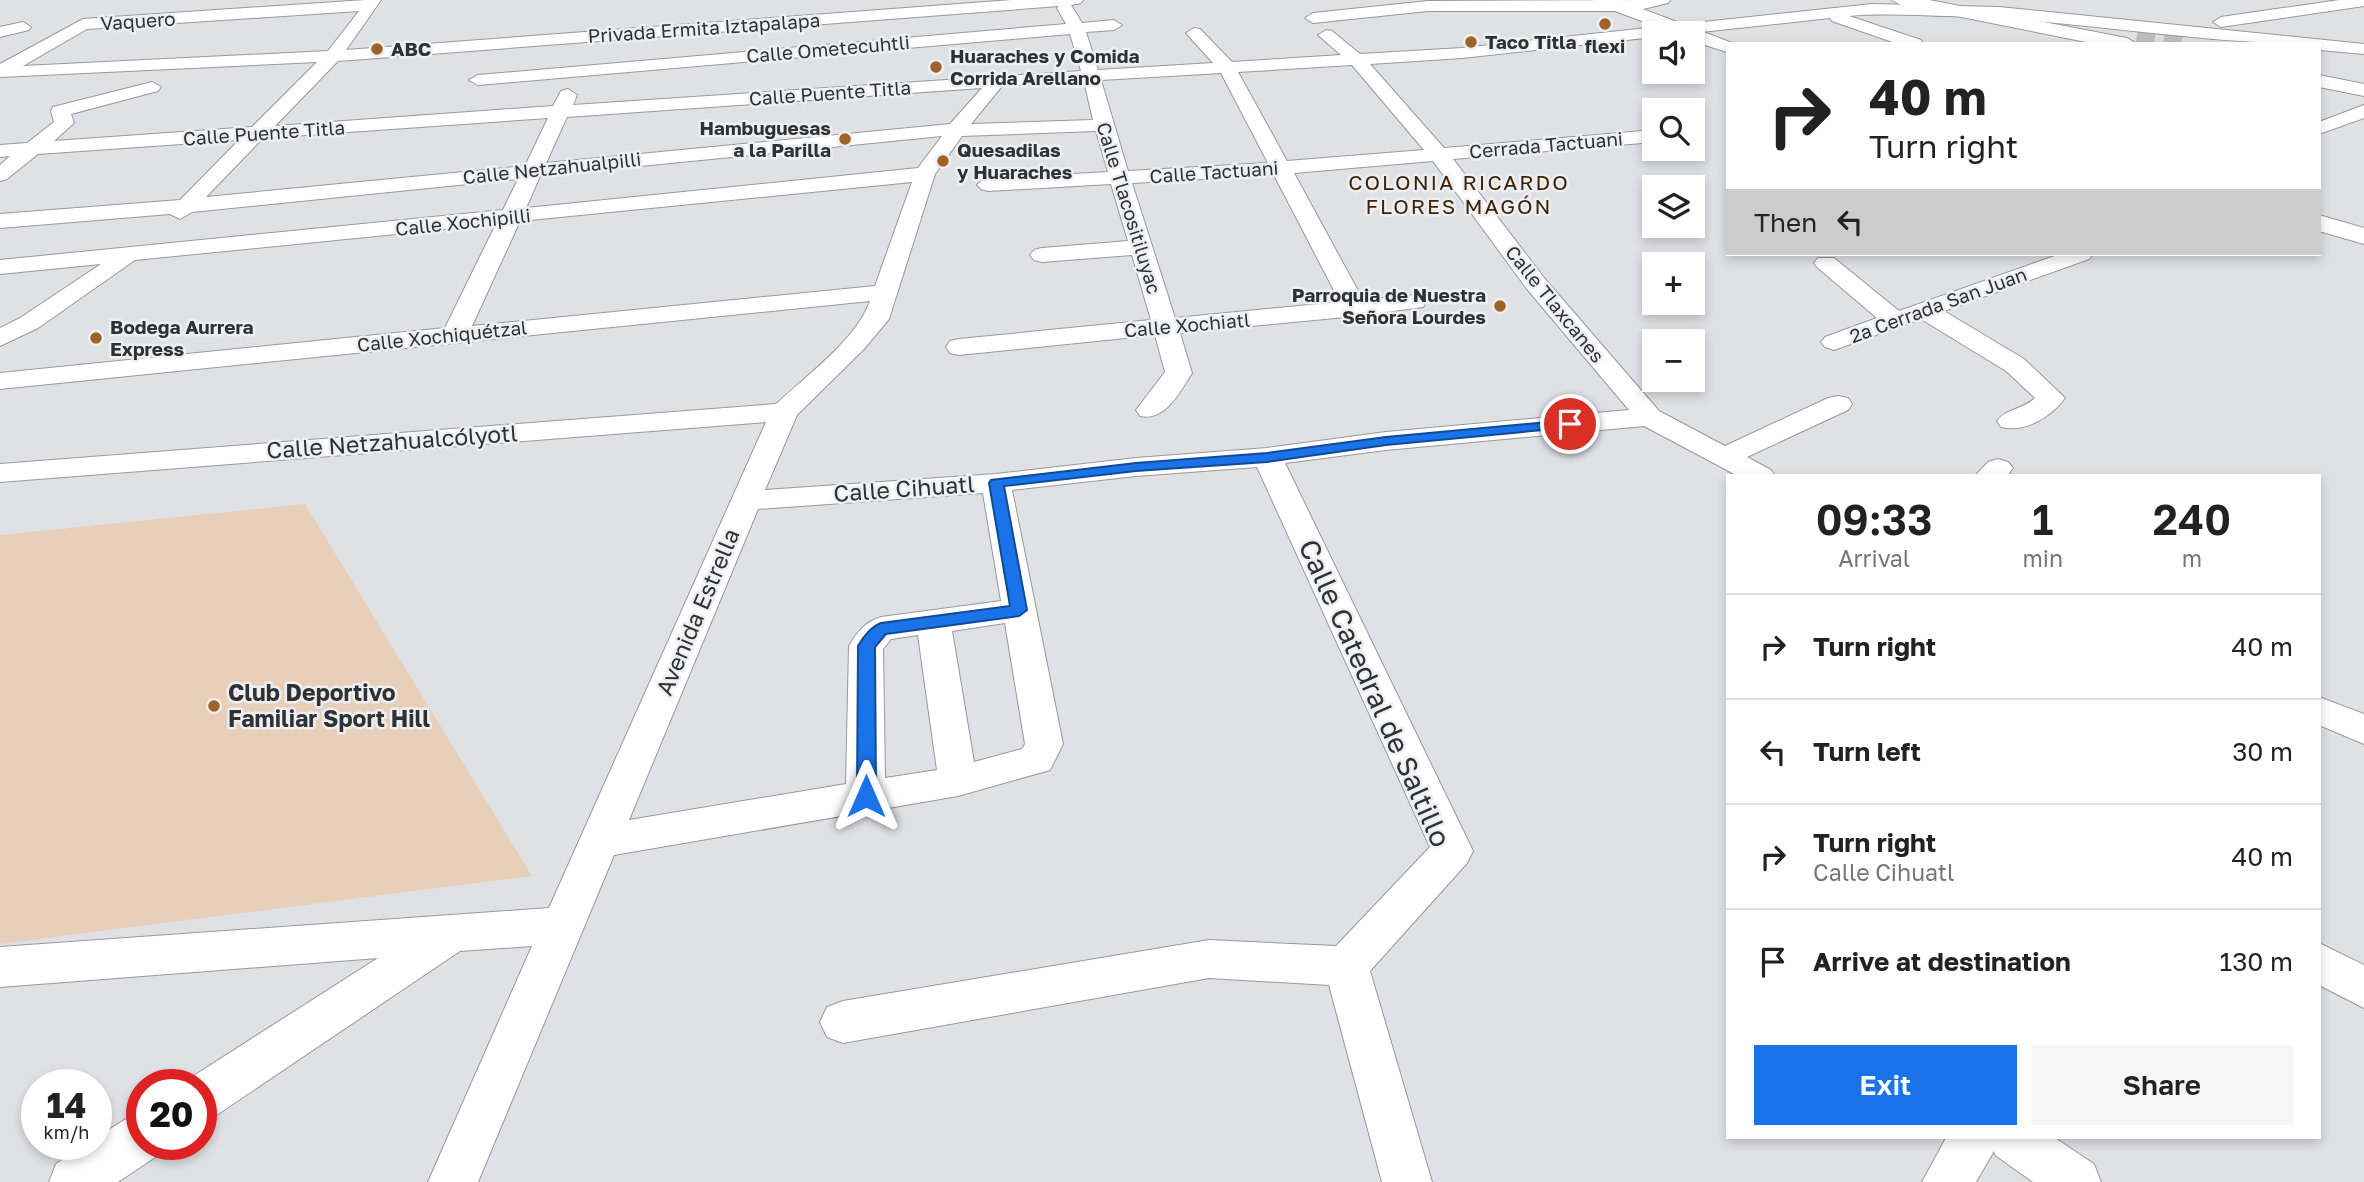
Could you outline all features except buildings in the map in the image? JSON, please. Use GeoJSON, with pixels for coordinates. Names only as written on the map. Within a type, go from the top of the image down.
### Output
{"type":"FeatureCollection","features":[{"type":"Feature","properties":{"kind":"main road"},"geometry":{"type":"LineString","coordinates":[[1901,0],[2132,39]]}},
{"type":"Feature","properties":{"kind":"main road"},"geometry":{"type":"LineString","coordinates":[[1609,3],[1657,21]]}},
{"type":"Feature","properties":{"kind":"main road"},"geometry":{"type":"LineString","coordinates":[[1705,38],[1726,46]]}},
{"type":"Feature","properties":{"kind":"main road"},"geometry":{"type":"LineString","coordinates":[[2321,81],[2364,90]]}},
{"type":"Feature","properties":{"kind":"main road"},"geometry":{"type":"LineString","coordinates":[[2321,224],[2364,236]]}},
{"type":"Feature","properties":{"kind":"street"},"geometry":{"type":"LineString","coordinates":[[1313,18],[1441,5],[1609,3],[1635,6],[1662,0]]}},
{"type":"Feature","properties":{"kind":"street"},"geometry":{"type":"LineString","coordinates":[[2056,0],[2118,24]]}},
{"type":"Feature","properties":{"kind":"street"},"geometry":{"type":"LineString","coordinates":[[2265,0],[2301,10]]}},
{"type":"Feature","properties":{"kind":"street","name":"Privada Ermita Iztapalapa"},"geometry":{"type":"LineString","coordinates":[[0,72],[332,56],[892,7],[1065,1]]}},
{"type":"Feature","properties":{"kind":"street","name":"Calle Tlacositiluyac"},"geometry":{"type":"LineString","coordinates":[[1065,1],[1091,75],[1179,373],[1150,410]]}},
{"type":"Feature","properties":{"kind":"street"},"geometry":{"type":"LineString","coordinates":[[2167,29],[2350,1]]}},
{"type":"Feature","properties":{"kind":"street"},"geometry":{"type":"LineString","coordinates":[[0,338],[29,323],[129,255],[186,206],[332,56],[372,2]]}},
{"type":"Feature","properties":{"kind":"street","name":"Vaquero"},"geometry":{"type":"LineString","coordinates":[[0,72],[83,24],[372,2]]}},
{"type":"Feature","properties":{"kind":"street"},"geometry":{"type":"LineString","coordinates":[[83,24],[99,5]]}},
{"type":"Feature","properties":{"kind":"street"},"geometry":{"type":"LineString","coordinates":[[892,7],[910,43],[950,108]]}},
{"type":"Feature","properties":{"kind":"street","name":"Calle Puente Titla"},"geometry":{"type":"LineString","coordinates":[[1705,29],[1820,12],[1872,9],[1952,9],[2062,19]]}},
{"type":"Feature","properties":{"kind":"street"},"geometry":{"type":"LineString","coordinates":[[1820,12],[1909,42]]}},
{"type":"Feature","properties":{"kind":"street"},"geometry":{"type":"LineString","coordinates":[[2062,19],[2167,29],[2216,39],[2272,42]]}},
{"type":"Feature","properties":{"kind":"street"},"geometry":{"type":"LineString","coordinates":[[2062,19],[2132,39]]}},
{"type":"Feature","properties":{"kind":"street","name":"Calle Ometecuhtli"},"geometry":{"type":"LineString","coordinates":[[478,80],[1114,24]]}},
{"type":"Feature","properties":{"kind":"street"},"geometry":{"type":"LineString","coordinates":[[0,26],[23,27],[0,32]]}},
{"type":"Feature","properties":{"kind":"street"},"geometry":{"type":"LineString","coordinates":[[1194,33],[1227,67],[1356,309]]}},
{"type":"Feature","properties":{"kind":"street","name":"Calle Tlaxcanes"},"geometry":{"type":"LineString","coordinates":[[1326,35],[1356,59],[1439,155],[1536,284],[1649,417],[1756,474]]}},
{"type":"Feature","properties":{"kind":"street","name":"Calle Puente Titla"},"geometry":{"type":"LineString","coordinates":[[0,151],[560,112],[950,108],[997,81],[1462,53],[1642,36]]}},
{"type":"Feature","properties":{"kind":"street"},"geometry":{"type":"LineString","coordinates":[[1445,38],[1462,53]]}},
{"type":"Feature","properties":{"kind":"street"},"geometry":{"type":"LineString","coordinates":[[2321,45],[2364,49]]}},
{"type":"Feature","properties":{"kind":"street"},"geometry":{"type":"LineString","coordinates":[[455,335],[580,71]]}},
{"type":"Feature","properties":{"kind":"street","name":"Avenida Estrella"},"geometry":{"type":"LineString","coordinates":[[453,1182],[602,841],[784,412],[855,344],[876,319],[950,108],[997,81]]}},
{"type":"Feature","properties":{"kind":"street"},"geometry":{"type":"LineString","coordinates":[[0,175],[60,126],[103,116],[119,108],[105,99],[152,87]]}},
{"type":"Feature","properties":{"kind":"street","name":"Calle Netzahualpilli"},"geometry":{"type":"LineString","coordinates":[[0,220],[186,206],[532,170],[950,108],[1104,125]]}},
{"type":"Feature","properties":{"kind":"street"},"geometry":{"type":"LineString","coordinates":[[2321,128],[2364,111]]}},
{"type":"Feature","properties":{"kind":"street","name":"Cerrada Tactuani"},"geometry":{"type":"LineString","coordinates":[[1439,155],[1642,137]]}},
{"type":"Feature","properties":{"kind":"street","name":"Calle Tactuani"},"geometry":{"type":"LineString","coordinates":[[988,185],[1122,179],[1439,155]]}},
{"type":"Feature","properties":{"kind":"street","name":"Calle Xochipilli"},"geometry":{"type":"LineString","coordinates":[[0,267],[925,174]]}},
{"type":"Feature","properties":{"kind":"street"},"geometry":{"type":"LineString","coordinates":[[1042,255],[1140,247]]}},
{"type":"Feature","properties":{"kind":"street","name":"2ª Cerrada San Juan"},"geometry":{"type":"LineString","coordinates":[[1834,342],[2075,256]]}},
{"type":"Feature","properties":{"kind":"street"},"geometry":{"type":"LineString","coordinates":[[1826,263],[1896,321]]}},
{"type":"Feature","properties":{"kind":"street","name":"Calle Xochiquétzal"},"geometry":{"type":"LineString","coordinates":[[0,382],[884,292]]}},
{"type":"Feature","properties":{"kind":"street","name":"Calle Xochiatl"},"geometry":{"type":"LineString","coordinates":[[959,347],[1414,302]]}},
{"type":"Feature","properties":{"kind":"street"},"geometry":{"type":"LineString","coordinates":[[1922,309],[2015,365],[2051,398],[2038,411],[2011,421]]}},
{"type":"Feature","properties":{"kind":"street"},"geometry":{"type":"LineString","coordinates":[[0,322],[29,323]]}},
{"type":"Feature","properties":{"kind":"street"},"geometry":{"type":"LineString","coordinates":[[1722,458],[1838,404]]}},
{"type":"Feature","properties":{"kind":"street","name":"Calle Netzahualcólyotl"},"geometry":{"type":"LineString","coordinates":[[0,473],[784,412]]}},
{"type":"Feature","properties":{"kind":"street","name":"Calle Cihuatl"},"geometry":{"type":"LineString","coordinates":[[744,501],[996,483],[1136,467],[1267,457],[1386,441],[1649,417]]}},
{"type":"Feature","properties":{"kind":"street","name":"Calle Catedral de Saltillo"},"geometry":{"type":"LineString","coordinates":[[1267,457],[1452,851],[1346,966]]}},
{"type":"Feature","properties":{"kind":"street"},"geometry":{"type":"LineString","coordinates":[[602,841],[958,781],[1036,760],[1044,744],[996,483]]}},
{"type":"Feature","properties":{"kind":"street"},"geometry":{"type":"LineString","coordinates":[[866,796],[866,646],[881,629],[1019,610]]}},
{"type":"Feature","properties":{"kind":"street"},"geometry":{"type":"LineString","coordinates":[[933,620],[958,781]]}},
{"type":"Feature","properties":{"kind":"street"},"geometry":{"type":"LineString","coordinates":[[2321,711],[2364,730]]}},
{"type":"Feature","properties":{"kind":"street"},"geometry":{"type":"LineString","coordinates":[[2,967],[565,925]]}},
{"type":"Feature","properties":{"kind":"street"},"geometry":{"type":"LineString","coordinates":[[217,1088],[450,935]]}},
{"type":"Feature","properties":{"kind":"street"},"geometry":{"type":"LineString","coordinates":[[843,1022],[1209,960],[1346,966],[1407,1182]]}},
{"type":"Feature","properties":{"kind":"street"},"geometry":{"type":"LineString","coordinates":[[2321,963],[2364,988]]}},
{"type":"Feature","properties":{"kind":"street"},"geometry":{"type":"LineString","coordinates":[[1947,1182],[1973,1139]]}},
{"type":"Feature","properties":{"kind":"street"},"geometry":{"type":"LineString","coordinates":[[2014,1139],[2076,1182]]}},
{"type":"Feature","properties":{"kind":"street"},"geometry":{"type":"LineString","coordinates":[[74,1182],[126,1148]]}},
{"type":"Feature","properties":{"kind":"shaded area","name":"Club Deportivo Familiar Sport Hill"},"geometry":{"type":"Polygon","coordinates":[[[305,504],[532,876],[0,944],[0,535],[305,504]]]}},
{"type":"Feature","properties":{"kind":"tunnel"},"geometry":{"type":"LineString","coordinates":[[2137,35],[2179,42]]}},
{"type":"Feature","properties":{"kind":"place","name":"flexi"},"geometry":{"type":"Point","coordinates":[1605,24]}},
{"type":"Feature","properties":{"kind":"place","name":"Taco Titla"},"geometry":{"type":"Point","coordinates":[1471,42]}},
{"type":"Feature","properties":{"kind":"place","name":"ABC"},"geometry":{"type":"Point","coordinates":[377,49]}},
{"type":"Feature","properties":{"kind":"place","name":"Huaraches y Comida Corrida Arellano"},"geometry":{"type":"Point","coordinates":[936,67]}},
{"type":"Feature","properties":{"kind":"place","name":"Hambuguesas a la Parilla"},"geometry":{"type":"Point","coordinates":[845,139]}},
{"type":"Feature","properties":{"kind":"place","name":"Quesadilas y Huaraches"},"geometry":{"type":"Point","coordinates":[943,161]}},
{"type":"Feature","properties":{"kind":"place","name":"Parroquia de Nuestra Señora Lourdes"},"geometry":{"type":"Point","coordinates":[1500,306]}},
{"type":"Feature","properties":{"kind":"place","name":"Bodega Aurrera Express"},"geometry":{"type":"Point","coordinates":[96,338]}},
{"type":"Feature","properties":{"kind":"place","name":"Club Deportivo Familiar Sport Hill"},"geometry":{"type":"Point","coordinates":[214,706]}},
{"type":"Feature","properties":{"kind":"district","name":"COLONIA RICARDO FLORES MAGÓN"},"geometry":{"type":"Point","coordinates":[1459,195]}},
{"type":"Feature","properties":{"kind":"route"},"geometry":{"type":"LineString","coordinates":[[866,796],[866,646],[881,629],[1019,610],[996,483],[1570,424]]}}]}
